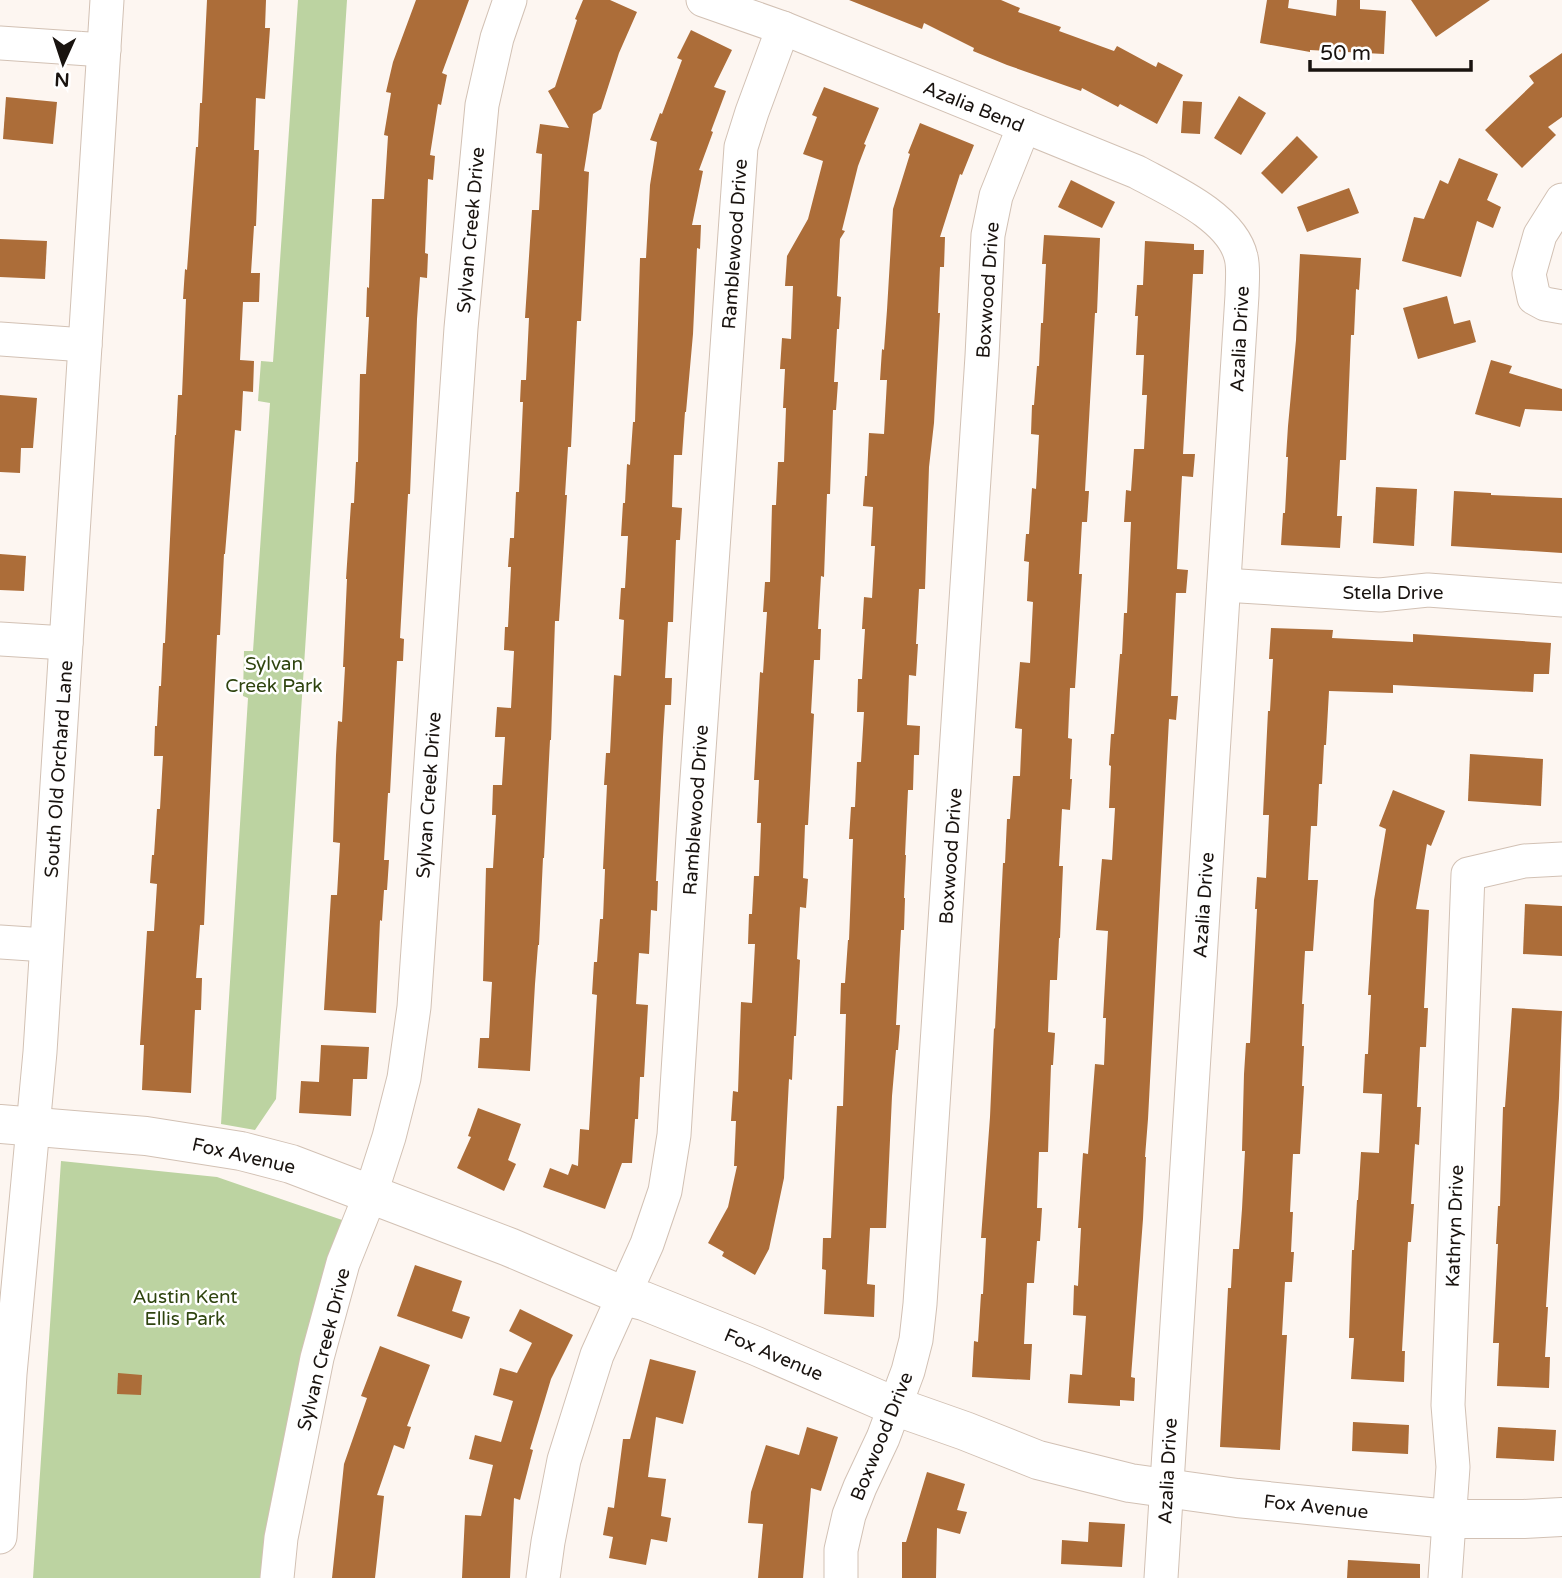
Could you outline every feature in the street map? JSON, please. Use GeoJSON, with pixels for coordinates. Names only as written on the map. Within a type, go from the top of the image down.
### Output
{"type":"FeatureCollection","features":[{"type":"Feature","properties":{"kind":"main road","name":"Fox Avenue"},"geometry":{"type":"LineString","coordinates":[[16,1125],[146,1136],[241,1151],[291,1164],[509,1247],[624,1296],[644,1301],[744,1341],[894,1406],[1038,1460],[1130,1483],[1353,1510],[1449,1518],[1562,1517]]}},
{"type":"Feature","properties":{"kind":"street","name":"South Old Orchard Lane"},"geometry":{"type":"LineString","coordinates":[[0,1537],[10,1374],[16,1125],[40,1052],[107,0]]}},
{"type":"Feature","properties":{"kind":"street","name":"Sylvan Creek Drive"},"geometry":{"type":"LineString","coordinates":[[277,1578],[281,1538],[317,1358],[343,1263],[371,1193],[404,1078],[414,1007],[461,328],[482,105],[497,38],[510,0]]}},
{"type":"Feature","properties":{"kind":"street","name":"Azalia Bend"},"geometry":{"type":"LineString","coordinates":[[703,0],[783,29],[1137,172],[1190,200],[1232,234]]}},
{"type":"Feature","properties":{"kind":"street","name":"Ramblewood Drive"},"geometry":{"type":"LineString","coordinates":[[543,1578],[564,1460],[597,1355],[647,1244],[665,1191],[674,1135],[741,147],[783,29]]}},
{"type":"Feature","properties":{"kind":"street"},"geometry":{"type":"LineString","coordinates":[[0,43],[104,50]]}},
{"type":"Feature","properties":{"kind":"street","name":"Boxwood Drive"},"geometry":{"type":"LineString","coordinates":[[841,1578],[842,1550],[849,1515],[883,1438],[908,1371],[916,1340],[988,235],[996,196],[1024,126]]}},
{"type":"Feature","properties":{"kind":"street"},"geometry":{"type":"LineString","coordinates":[[1548,302],[1529,274],[1540,234],[1562,200]]}},
{"type":"Feature","properties":{"kind":"street","name":"Azalia Drive"},"geometry":{"type":"LineString","coordinates":[[1161,1578],[1242,295],[1241,257],[1232,234]]}},
{"type":"Feature","properties":{"kind":"street"},"geometry":{"type":"LineString","coordinates":[[0,339],[85,345]]}},
{"type":"Feature","properties":{"kind":"street","name":"Stella Drive"},"geometry":{"type":"LineString","coordinates":[[1224,585],[1380,595],[1428,590],[1562,600]]}},
{"type":"Feature","properties":{"kind":"street"},"geometry":{"type":"LineString","coordinates":[[0,639],[66,643]]}},
{"type":"Feature","properties":{"kind":"street","name":"Kathryn Drive"},"geometry":{"type":"LineString","coordinates":[[1445,1578],[1452,1467],[1448,1405],[1468,874],[1524,861],[1562,859]]}},
{"type":"Feature","properties":{"kind":"street"},"geometry":{"type":"LineString","coordinates":[[0,942],[46,945]]}},
{"type":"Feature","properties":{"kind":"green space","name":"Sylvan Creek Park"},"geometry":{"type":"Polygon","coordinates":[[[298,0],[347,0],[276,1099],[255,1130],[221,1124],[248,698],[243,696],[244,651],[253,651],[270,403],[258,401],[261,361],[273,362],[298,0]]]}},
{"type":"Feature","properties":{"kind":"green space","name":"Austin Kent Ellis Park"},"geometry":{"type":"Polygon","coordinates":[[[61,1161],[217,1177],[348,1222],[284,1438],[264,1578],[33,1578],[61,1161]]]}},
{"type":"Feature","properties":{"kind":"building"},"geometry":{"type":"Polygon","coordinates":[[[207,0],[266,0],[265,28],[270,28],[265,99],[256,98],[254,150],[259,150],[251,273],[260,273],[259,302],[243,302],[240,360],[254,361],[253,392],[243,391],[241,431],[235,430],[224,554],[220,635],[217,635],[204,925],[200,925],[196,978],[202,978],[201,1010],[195,1010],[191,1093],[142,1090],[144,1045],[140,1045],[147,931],[154,931],[157,884],[150,883],[157,809],[160,809],[163,756],[154,756],[155,726],[165,643],[175,435],[178,395],[182,395],[186,299],[183,299],[202,103],[207,0]]]}},
{"type":"Feature","properties":{"kind":"building"},"geometry":{"type":"Polygon","coordinates":[[[416,0],[469,0],[442,73],[447,75],[441,105],[438,104],[430,155],[435,156],[433,180],[428,179],[425,253],[428,254],[427,278],[420,277],[417,319],[410,494],[400,638],[404,639],[403,661],[397,661],[384,860],[389,860],[387,890],[384,890],[382,921],[380,920],[376,1013],[324,1010],[331,895],[337,895],[340,843],[333,842],[336,755],[338,721],[342,722],[346,579],[351,503],[354,503],[358,462],[360,374],[366,374],[372,199],[384,199],[388,136],[384,135],[391,93],[386,92],[393,62],[416,0]]]}},
{"type":"Feature","properties":{"kind":"building"},"geometry":{"type":"Polygon","coordinates":[[[583,0],[610,0],[637,12],[619,53],[601,109],[593,114],[584,171],[589,172],[581,321],[577,321],[559,621],[555,621],[551,740],[530,1071],[478,1068],[480,1038],[489,1038],[492,982],[483,981],[486,868],[493,868],[496,815],[492,815],[493,785],[502,785],[505,737],[495,737],[497,707],[511,708],[514,651],[504,650],[505,627],[508,627],[510,538],[514,538],[516,492],[519,492],[523,402],[520,402],[521,380],[526,380],[529,318],[525,318],[532,210],[539,210],[542,154],[536,153],[540,124],[569,128],[548,91],[555,87],[583,0]]]}},
{"type":"Feature","properties":{"kind":"building"},"geometry":{"type":"Polygon","coordinates":[[[849,0],[1001,0],[1020,8],[1018,12],[1061,27],[1059,31],[1114,51],[1117,46],[1156,67],[1158,62],[1183,75],[1157,124],[1082,88],[1081,91],[973,51],[974,48],[924,23],[922,29],[849,0]]]}},
{"type":"Feature","properties":{"kind":"building"},"geometry":{"type":"Polygon","coordinates":[[[1267,0],[1289,0],[1288,8],[1336,16],[1337,0],[1360,0],[1360,9],[1386,11],[1384,54],[1310,52],[1260,43],[1267,0]]]}},
{"type":"Feature","properties":{"kind":"building"},"geometry":{"type":"Polygon","coordinates":[[[1411,0],[1490,0],[1436,37],[1411,0]]]}},
{"type":"Feature","properties":{"kind":"building"},"geometry":{"type":"Polygon","coordinates":[[[691,30],[732,50],[714,87],[726,91],[699,170],[703,171],[692,225],[701,225],[700,249],[697,248],[693,334],[682,455],[674,455],[672,507],[682,508],[680,540],[676,540],[673,622],[668,622],[665,678],[672,678],[671,705],[665,705],[656,881],[657,911],[651,910],[649,954],[639,953],[636,1004],[648,1005],[644,1077],[640,1077],[632,1163],[622,1163],[605,1209],[543,1187],[550,1168],[568,1175],[572,1164],[578,1166],[580,1129],[589,1130],[597,995],[592,994],[594,962],[597,962],[600,919],[603,919],[606,753],[610,753],[614,675],[621,676],[624,620],[619,619],[621,588],[625,588],[628,536],[621,536],[623,503],[635,422],[640,258],[646,258],[650,185],[657,142],[650,140],[682,60],[677,58],[691,30]]]}},
{"type":"Feature","properties":{"kind":"building"},"geometry":{"type":"Polygon","coordinates":[[[1562,53],[1562,117],[1548,127],[1556,135],[1522,168],[1485,130],[1534,83],[1529,76],[1562,53]]]}},
{"type":"Feature","properties":{"kind":"building"},"geometry":{"type":"Polygon","coordinates":[[[824,87],[879,108],[864,144],[866,145],[842,230],[845,231],[840,239],[837,296],[841,297],[834,382],[838,382],[836,410],[833,410],[824,577],[821,576],[818,629],[821,629],[820,660],[814,660],[811,713],[814,714],[803,878],[808,879],[806,908],[800,907],[796,1036],[792,1080],[789,1079],[784,1178],[769,1249],[755,1275],[722,1256],[724,1252],[708,1243],[728,1207],[737,1166],[734,1166],[736,1121],[731,1121],[733,1091],[738,1092],[741,1002],[752,1003],[755,944],[748,944],[749,914],[752,914],[754,876],[759,876],[759,780],[754,780],[760,672],[763,673],[767,612],[763,612],[765,582],[770,582],[772,505],[776,505],[778,462],[784,462],[786,408],[783,408],[785,369],[780,369],[782,338],[791,339],[793,286],[785,286],[787,256],[808,219],[823,161],[803,154],[817,117],[812,115],[824,87]]]}},
{"type":"Feature","properties":{"kind":"building"},"geometry":{"type":"Polygon","coordinates":[[[1239,96],[1266,113],[1241,155],[1214,138],[1239,96]]]}},
{"type":"Feature","properties":{"kind":"building"},"geometry":{"type":"Polygon","coordinates":[[[6,97],[57,102],[53,144],[3,139],[6,97]]]}},
{"type":"Feature","properties":{"kind":"building"},"geometry":{"type":"Polygon","coordinates":[[[1183,101],[1202,102],[1200,134],[1181,133],[1183,101]]]}},
{"type":"Feature","properties":{"kind":"building"},"geometry":{"type":"Polygon","coordinates":[[[920,123],[974,145],[962,175],[960,174],[940,237],[945,237],[944,267],[940,267],[940,313],[929,467],[925,589],[919,589],[916,676],[909,675],[907,725],[920,726],[919,755],[914,755],[913,790],[908,790],[904,930],[901,930],[896,1025],[900,1025],[892,1096],[886,1228],[870,1228],[867,1284],[875,1285],[874,1317],[824,1314],[826,1270],[822,1269],[823,1238],[831,1238],[837,1106],[843,1106],[846,1014],[840,1014],[841,983],[845,983],[849,940],[853,839],[849,839],[851,807],[855,807],[857,762],[861,762],[864,712],[857,712],[858,679],[862,679],[864,597],[872,598],[875,546],[871,546],[873,507],[863,506],[865,476],[869,433],[884,434],[887,380],[880,380],[893,209],[910,154],[908,153],[920,123]]]}},
{"type":"Feature","properties":{"kind":"building"},"geometry":{"type":"Polygon","coordinates":[[[1297,136],[1318,157],[1282,194],[1261,173],[1297,136]]]}},
{"type":"Feature","properties":{"kind":"building"},"geometry":{"type":"Polygon","coordinates":[[[1459,158],[1498,174],[1487,200],[1501,207],[1493,228],[1477,221],[1461,277],[1402,261],[1414,217],[1424,219],[1440,180],[1448,184],[1459,158]]]}},
{"type":"Feature","properties":{"kind":"building"},"geometry":{"type":"Polygon","coordinates":[[[1071,180],[1115,202],[1102,228],[1058,207],[1071,180]]]}},
{"type":"Feature","properties":{"kind":"building"},"geometry":{"type":"Polygon","coordinates":[[[1349,188],[1359,213],[1307,232],[1297,207],[1349,188]]]}},
{"type":"Feature","properties":{"kind":"building"},"geometry":{"type":"Polygon","coordinates":[[[1044,235],[1100,238],[1085,491],[1089,491],[1087,522],[1082,522],[1079,574],[1082,574],[1075,688],[1070,688],[1070,810],[1062,809],[1059,866],[1063,866],[1060,938],[1057,980],[1050,980],[1048,1032],[1055,1033],[1051,1065],[1048,1152],[1039,1152],[1037,1208],[1042,1208],[1040,1241],[1037,1241],[1034,1283],[1027,1283],[1024,1344],[1032,1344],[1030,1380],[972,1377],[974,1341],[978,1342],[983,1294],[986,1238],[981,1238],[1003,863],[1013,776],[1020,776],[1022,729],[1015,728],[1020,662],[1030,663],[1033,602],[1027,601],[1029,562],[1024,561],[1032,488],[1036,489],[1039,435],[1031,434],[1032,405],[1043,323],[1046,264],[1042,264],[1044,235]]]}},
{"type":"Feature","properties":{"kind":"building"},"geometry":{"type":"Polygon","coordinates":[[[0,239],[47,241],[45,279],[0,277],[0,239]]]}},
{"type":"Feature","properties":{"kind":"building"},"geometry":{"type":"Polygon","coordinates":[[[1145,241],[1194,244],[1194,250],[1204,250],[1203,274],[1193,274],[1183,454],[1195,454],[1193,477],[1182,476],[1177,569],[1188,570],[1186,593],[1176,593],[1171,696],[1178,696],[1176,720],[1169,719],[1143,1219],[1131,1377],[1135,1378],[1134,1401],[1120,1400],[1120,1406],[1068,1403],[1070,1374],[1082,1375],[1086,1316],[1073,1315],[1074,1285],[1078,1286],[1081,1228],[1078,1228],[1083,1153],[1088,1154],[1095,1064],[1104,1065],[1106,1018],[1103,1018],[1108,931],[1096,930],[1102,859],[1112,860],[1115,808],[1109,808],[1109,765],[1124,613],[1127,613],[1131,522],[1124,522],[1126,490],[1131,491],[1134,449],[1144,449],[1147,395],[1142,395],[1144,355],[1136,355],[1138,316],[1135,316],[1137,285],[1143,285],[1145,241]]]}},
{"type":"Feature","properties":{"kind":"building"},"geometry":{"type":"Polygon","coordinates":[[[1300,254],[1361,258],[1359,290],[1356,289],[1354,335],[1351,335],[1346,460],[1340,460],[1337,516],[1342,516],[1340,548],[1281,545],[1300,254]]]}},
{"type":"Feature","properties":{"kind":"building"},"geometry":{"type":"Polygon","coordinates":[[[1447,296],[1454,324],[1470,320],[1476,342],[1418,359],[1403,308],[1447,296]]]}},
{"type":"Feature","properties":{"kind":"building"},"geometry":{"type":"Polygon","coordinates":[[[1491,360],[1512,366],[1509,373],[1562,389],[1562,411],[1525,409],[1520,427],[1475,414],[1491,360]]]}},
{"type":"Feature","properties":{"kind":"building"},"geometry":{"type":"Polygon","coordinates":[[[0,395],[37,398],[33,448],[21,448],[20,473],[0,472],[0,395]]]}},
{"type":"Feature","properties":{"kind":"building"},"geometry":{"type":"Polygon","coordinates":[[[1376,487],[1417,489],[1414,546],[1373,543],[1376,487]]]}},
{"type":"Feature","properties":{"kind":"building"},"geometry":{"type":"Polygon","coordinates":[[[1454,491],[1562,498],[1562,553],[1451,546],[1454,491]]]}},
{"type":"Feature","properties":{"kind":"building"},"geometry":{"type":"Polygon","coordinates":[[[0,554],[26,556],[24,591],[0,590],[0,554]]]}},
{"type":"Feature","properties":{"kind":"building"},"geometry":{"type":"Polygon","coordinates":[[[1271,628],[1333,630],[1332,638],[1413,642],[1413,634],[1551,643],[1549,674],[1534,674],[1533,692],[1393,685],[1393,693],[1329,691],[1317,826],[1311,826],[1308,880],[1318,880],[1313,951],[1305,951],[1302,1004],[1304,1086],[1300,1154],[1293,1154],[1290,1212],[1293,1212],[1291,1252],[1294,1252],[1292,1282],[1285,1282],[1282,1335],[1287,1335],[1280,1450],[1220,1447],[1228,1288],[1231,1288],[1233,1249],[1239,1249],[1242,1209],[1245,1151],[1242,1151],[1244,1074],[1246,1043],[1250,1043],[1257,877],[1266,878],[1269,815],[1263,815],[1273,659],[1269,659],[1271,628]]]}},
{"type":"Feature","properties":{"kind":"building"},"geometry":{"type":"Polygon","coordinates":[[[1470,754],[1543,759],[1541,806],[1468,801],[1470,754]]]}},
{"type":"Feature","properties":{"kind":"building"},"geometry":{"type":"Polygon","coordinates":[[[1393,790],[1445,811],[1431,846],[1427,844],[1416,909],[1429,910],[1424,1008],[1428,1008],[1426,1047],[1420,1047],[1417,1107],[1421,1107],[1419,1145],[1415,1144],[1411,1242],[1408,1242],[1402,1351],[1405,1351],[1404,1382],[1351,1379],[1354,1338],[1349,1338],[1352,1250],[1361,1152],[1379,1153],[1382,1094],[1363,1093],[1365,1054],[1368,1054],[1371,995],[1368,995],[1374,900],[1386,829],[1379,826],[1393,790]]]}},
{"type":"Feature","properties":{"kind":"building"},"geometry":{"type":"Polygon","coordinates":[[[1525,904],[1562,906],[1562,956],[1523,954],[1525,904]]]}},
{"type":"Feature","properties":{"kind":"building"},"geometry":{"type":"Polygon","coordinates":[[[1512,1008],[1562,1011],[1546,1307],[1545,1357],[1550,1357],[1549,1388],[1497,1386],[1499,1343],[1493,1343],[1496,1244],[1503,1107],[1512,1008]]]}},
{"type":"Feature","properties":{"kind":"building"},"geometry":{"type":"Polygon","coordinates":[[[321,1045],[369,1047],[367,1079],[353,1079],[351,1116],[299,1113],[301,1081],[319,1082],[321,1045]]]}},
{"type":"Feature","properties":{"kind":"building"},"geometry":{"type":"Polygon","coordinates":[[[478,1108],[521,1124],[508,1160],[516,1164],[504,1191],[457,1168],[471,1137],[468,1136],[478,1108]]]}},
{"type":"Feature","properties":{"kind":"building"},"geometry":{"type":"Polygon","coordinates":[[[415,1265],[462,1281],[452,1311],[470,1317],[462,1339],[397,1316],[415,1265]]]}},
{"type":"Feature","properties":{"kind":"building"},"geometry":{"type":"Polygon","coordinates":[[[520,1309],[573,1335],[551,1379],[530,1449],[533,1450],[520,1500],[514,1498],[510,1578],[462,1578],[465,1515],[481,1516],[493,1465],[469,1459],[475,1435],[501,1442],[513,1401],[493,1395],[500,1368],[517,1373],[532,1343],[509,1331],[520,1309]]]}},
{"type":"Feature","properties":{"kind":"building"},"geometry":{"type":"Polygon","coordinates":[[[380,1346],[430,1365],[407,1426],[411,1427],[404,1449],[394,1445],[377,1495],[384,1496],[375,1578],[332,1578],[344,1464],[367,1398],[361,1396],[380,1346]]]}},
{"type":"Feature","properties":{"kind":"building"},"geometry":{"type":"Polygon","coordinates":[[[650,1359],[696,1371],[683,1424],[656,1417],[648,1477],[666,1479],[661,1516],[671,1518],[667,1542],[651,1539],[646,1565],[609,1558],[613,1537],[603,1535],[608,1507],[614,1508],[623,1439],[630,1439],[650,1359]]]}},
{"type":"Feature","properties":{"kind":"building"},"geometry":{"type":"Polygon","coordinates":[[[118,1373],[142,1375],[141,1395],[117,1394],[118,1373]]]}},
{"type":"Feature","properties":{"kind":"building"},"geometry":{"type":"Polygon","coordinates":[[[1353,1422],[1409,1425],[1408,1454],[1352,1451],[1353,1422]]]}},
{"type":"Feature","properties":{"kind":"building"},"geometry":{"type":"Polygon","coordinates":[[[807,1427],[838,1437],[821,1491],[811,1488],[803,1578],[758,1578],[763,1524],[748,1523],[751,1492],[766,1445],[799,1455],[807,1427]]]}},
{"type":"Feature","properties":{"kind":"building"},"geometry":{"type":"Polygon","coordinates":[[[1498,1427],[1556,1430],[1554,1461],[1496,1458],[1498,1427]]]}},
{"type":"Feature","properties":{"kind":"building"},"geometry":{"type":"Polygon","coordinates":[[[927,1472],[965,1484],[957,1510],[967,1512],[960,1534],[937,1528],[936,1578],[902,1578],[902,1542],[906,1542],[927,1472]]]}},
{"type":"Feature","properties":{"kind":"building"},"geometry":{"type":"Polygon","coordinates":[[[1089,1522],[1125,1524],[1122,1567],[1061,1564],[1062,1540],[1088,1542],[1089,1522]]]}},
{"type":"Feature","properties":{"kind":"building"},"geometry":{"type":"Polygon","coordinates":[[[1348,1560],[1420,1564],[1420,1578],[1347,1578],[1348,1560]]]}}]}
